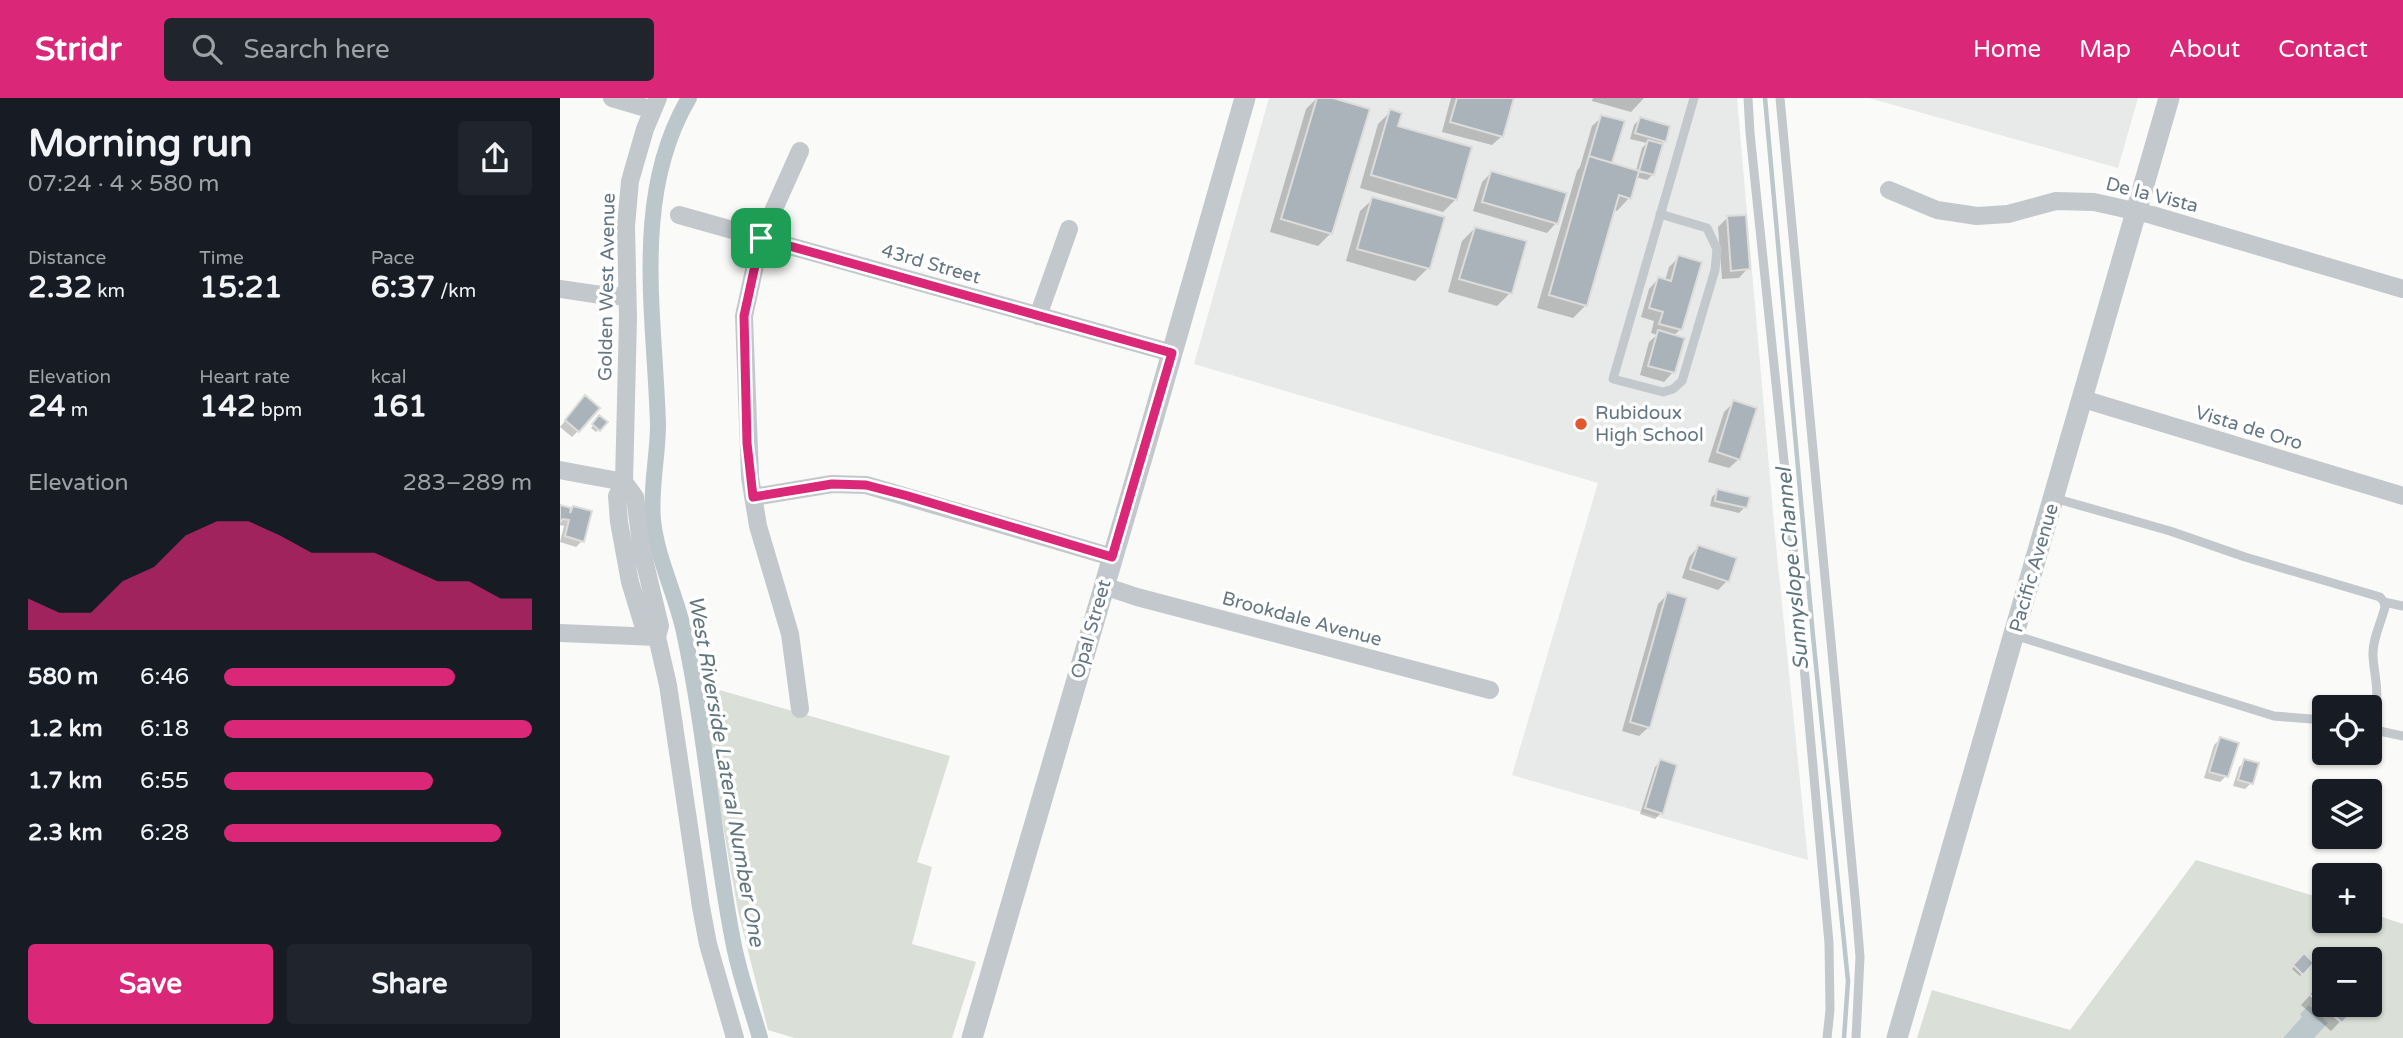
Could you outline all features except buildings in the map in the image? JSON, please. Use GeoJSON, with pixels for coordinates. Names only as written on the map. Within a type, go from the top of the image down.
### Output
{"type":"FeatureCollection","features":[{"type":"Feature","properties":{"kind":"street"},"geometry":{"type":"LineString","coordinates":[[612,98],[656,104]]}},
{"type":"Feature","properties":{"kind":"street","name":"Opal Street"},"geometry":{"type":"LineString","coordinates":[[972,1038],[1245,98]]}},
{"type":"Feature","properties":{"kind":"street","name":"Pacific Avenue"},"geometry":{"type":"LineString","coordinates":[[1897,1038],[2169,98]]}},
{"type":"Feature","properties":{"kind":"street","name":"Golden West Avenue"},"geometry":{"type":"LineString","coordinates":[[656,104],[645,129],[630,181],[626,226],[624,482],[617,496],[630,582],[644,628],[657,637],[668,685],[708,944],[735,1038]]}},
{"type":"Feature","properties":{"kind":"street"},"geometry":{"type":"LineString","coordinates":[[800,151],[761,238],[744,316],[747,443],[753,497],[758,526],[790,634],[800,709]]}},
{"type":"Feature","properties":{"kind":"street","name":"De la Vista"},"geometry":{"type":"LineString","coordinates":[[1889,190],[1937,210],[1978,216],[2008,214],[2056,201],[2094,202],[2152,215],[2403,289]]}},
{"type":"Feature","properties":{"kind":"street","name":"43rd Street"},"geometry":{"type":"LineString","coordinates":[[679,215],[1172,353]]}},
{"type":"Feature","properties":{"kind":"street"},"geometry":{"type":"LineString","coordinates":[[1038,316],[1069,229]]}},
{"type":"Feature","properties":{"kind":"street"},"geometry":{"type":"LineString","coordinates":[[560,289],[627,296]]}},
{"type":"Feature","properties":{"kind":"street","name":"Vista de Oro"},"geometry":{"type":"LineString","coordinates":[[2083,399],[2403,496]]}},
{"type":"Feature","properties":{"kind":"street"},"geometry":{"type":"LineString","coordinates":[[560,470],[624,482]]}},
{"type":"Feature","properties":{"kind":"street"},"geometry":{"type":"LineString","coordinates":[[753,497],[832,484],[866,485],[1112,557]]}},
{"type":"Feature","properties":{"kind":"street","name":"Brookdale Avenue"},"geometry":{"type":"LineString","coordinates":[[1104,586],[1490,690]]}},
{"type":"Feature","properties":{"kind":"street"},"geometry":{"type":"LineString","coordinates":[[560,634],[657,637]]}},
{"type":"Feature","properties":{"kind":"lane"},"geometry":{"type":"LineString","coordinates":[[1660,214],[1707,228],[1717,249],[1715,270],[1682,381],[1673,389],[1663,392],[1613,379],[1693,98]]}},
{"type":"Feature","properties":{"kind":"lane"},"geometry":{"type":"LineString","coordinates":[[1748,98],[1829,943],[1830,1010],[1827,1038]]}},
{"type":"Feature","properties":{"kind":"lane"},"geometry":{"type":"LineString","coordinates":[[1780,98],[1860,957],[1856,1038]]}},
{"type":"Feature","properties":{"kind":"lane"},"geometry":{"type":"LineString","coordinates":[[2054,498],[2170,531],[2380,597],[2385,607],[2374,642],[2376,695]]}},
{"type":"Feature","properties":{"kind":"lane"},"geometry":{"type":"LineString","coordinates":[[2384,602],[2403,606]]}},
{"type":"Feature","properties":{"kind":"lane"},"geometry":{"type":"LineString","coordinates":[[2014,635],[2274,716],[2312,719]]}},
{"type":"Feature","properties":{"kind":"lane"},"geometry":{"type":"LineString","coordinates":[[2382,732],[2403,736]]}},
{"type":"Feature","properties":{"kind":"shaded area","name":"Rubidoux High School"},"geometry":{"type":"Polygon","coordinates":[[[1269,98],[1737,98],[1775,535],[1808,860],[1512,775],[1598,483],[1194,364],[1269,98]]]}},
{"type":"Feature","properties":{"kind":"shaded area"},"geometry":{"type":"Polygon","coordinates":[[[1869,98],[2138,98],[2118,168],[1869,98]]]}},
{"type":"Feature","properties":{"kind":"shaded area"},"geometry":{"type":"Polygon","coordinates":[[[698,684],[950,756],[917,862],[932,867],[912,944],[976,962],[952,1038],[795,1038],[768,1030],[738,911],[698,684]]]}},
{"type":"Feature","properties":{"kind":"shaded area"},"geometry":{"type":"Polygon","coordinates":[[[2196,860],[2312,895],[2312,933],[2382,933],[2382,917],[2403,924],[2403,1038],[1917,1038],[1932,990],[2070,1030],[2196,860]]]}},
{"type":"Feature","properties":{"kind":"shaded area"},"geometry":{"type":"Polygon","coordinates":[[[2309,1005],[2312,1008],[2312,1017],[2322,1017],[2328,1023],[2314,1038],[2283,1038],[2302,1017],[2300,1014],[2309,1005]]]}},
{"type":"Feature","properties":{"kind":"waterway","name":"West Riverside Lateral Number One"},"geometry":{"type":"LineString","coordinates":[[689,98],[671,136],[659,175],[653,216],[651,299],[658,425],[653,520],[658,549],[684,632],[692,670],[733,941],[760,1038]]}},
{"type":"Feature","properties":{"kind":"waterway","name":"Sunnyslope Channel"},"geometry":{"type":"LineString","coordinates":[[1765,98],[1813,636],[1848,981],[1844,1038]]}},
{"type":"Feature","properties":{"kind":"place","name":"Rubidoux High School"},"geometry":{"type":"Point","coordinates":[1581,424]}},
{"type":"Feature","properties":{"kind":"route"},"geometry":{"type":"LineString","coordinates":[[761,238],[1172,353],[1112,557],[866,485],[832,484],[753,497],[747,443],[744,316],[761,238]]}}]}
